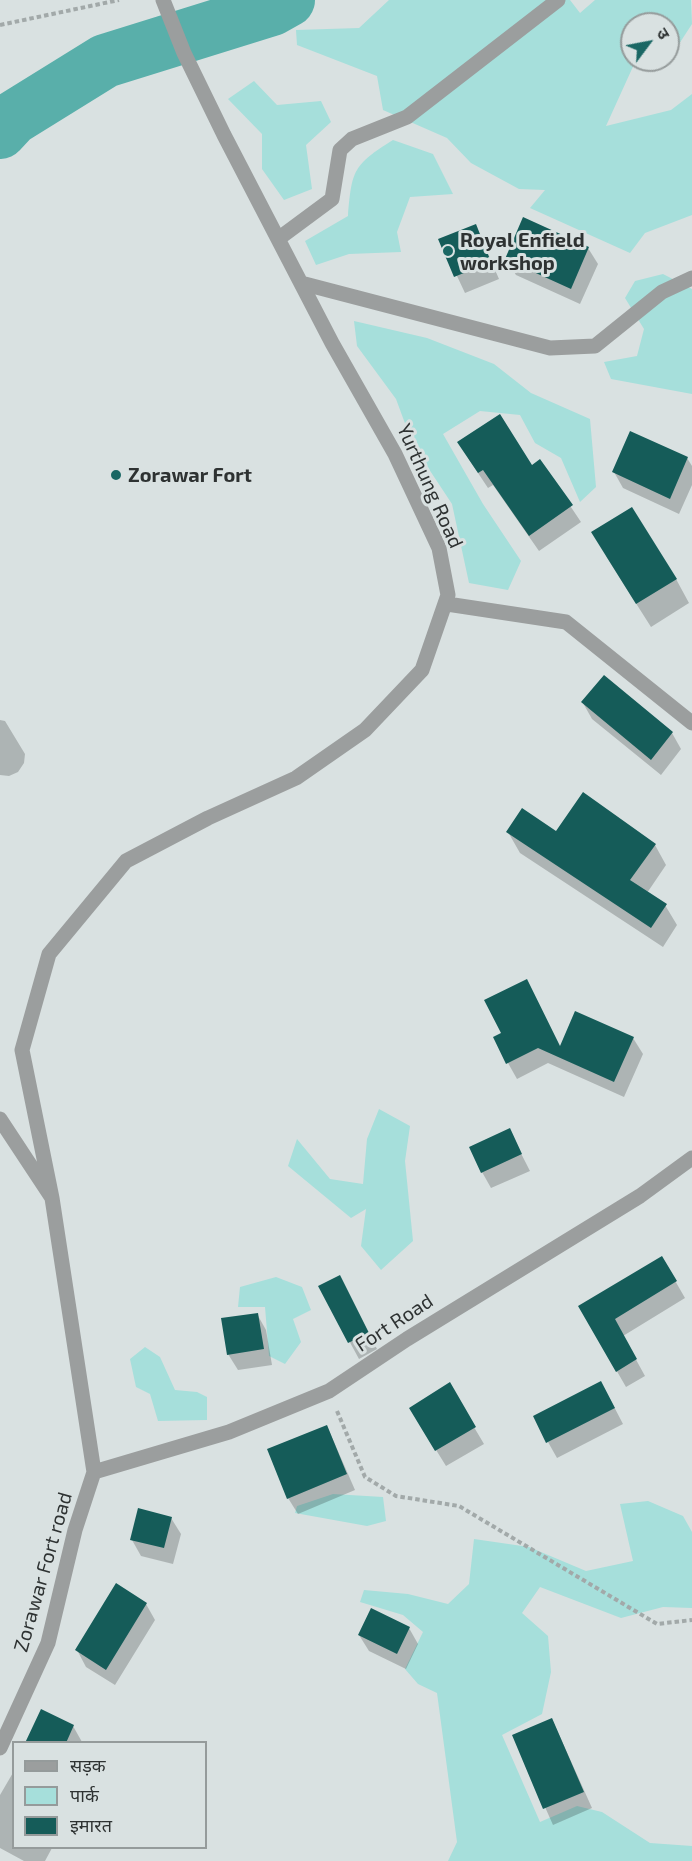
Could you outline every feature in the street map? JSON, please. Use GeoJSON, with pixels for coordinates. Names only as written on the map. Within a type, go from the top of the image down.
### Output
{"type":"FeatureCollection","features":[{"type":"Feature","properties":{"kind":"street"},"geometry":{"type":"LineString","coordinates":[[278,239],[332,199],[340,150],[352,139],[407,117],[558,0]]}},
{"type":"Feature","properties":{"kind":"street","name":"Yurthung Road"},"geometry":{"type":"LineString","coordinates":[[94,1472],[52,1198],[22,1050],[49,954],[126,861],[208,818],[296,778],[365,730],[422,670],[447,604],[448,595],[439,548],[395,454],[278,239],[184,53],[166,7]]}},
{"type":"Feature","properties":{"kind":"street"},"geometry":{"type":"LineString","coordinates":[[301,283],[550,348],[595,346],[662,292],[692,278]]}},
{"type":"Feature","properties":{"kind":"street"},"geometry":{"type":"LineString","coordinates":[[447,604],[566,622],[692,723]]}},
{"type":"Feature","properties":{"kind":"street"},"geometry":{"type":"LineString","coordinates":[[0,1119],[52,1198]]}},
{"type":"Feature","properties":{"kind":"street","name":"Fort Road"},"geometry":{"type":"LineString","coordinates":[[94,1472],[228,1432],[329,1391],[417,1333],[640,1196],[692,1158]]}},
{"type":"Feature","properties":{"kind":"street","name":"Zorawar Fort road"},"geometry":{"type":"LineString","coordinates":[[0,1748],[48,1643],[75,1530],[94,1472]]}},
{"type":"Feature","properties":{"kind":"path"},"geometry":{"type":"LineString","coordinates":[[0,25],[119,0]]}},
{"type":"Feature","properties":{"kind":"path"},"geometry":{"type":"LineString","coordinates":[[329,1391],[365,1478],[396,1496],[459,1506],[657,1624],[692,1620]]}},
{"type":"Feature","properties":{"kind":"green space"},"geometry":{"type":"Polygon","coordinates":[[[389,0],[570,0],[580,13],[595,0],[691,0],[692,24],[680,42],[680,12],[620,12],[620,72],[631,72],[606,126],[671,110],[692,94],[692,215],[645,233],[630,253],[530,208],[545,190],[519,189],[471,163],[447,138],[383,110],[377,76],[297,45],[296,30],[359,28],[389,0]]]}},
{"type":"Feature","properties":{"kind":"green space"},"geometry":{"type":"Polygon","coordinates":[[[254,81],[277,105],[321,101],[331,122],[306,145],[312,189],[284,200],[262,169],[262,134],[228,99],[254,81]]]}},
{"type":"Feature","properties":{"kind":"green space"},"geometry":{"type":"Polygon","coordinates":[[[393,140],[433,154],[453,194],[410,197],[397,232],[401,252],[349,254],[316,265],[305,241],[348,216],[351,188],[357,170],[370,156],[393,140]]]}},
{"type":"Feature","properties":{"kind":"green space"},"geometry":{"type":"Polygon","coordinates":[[[663,274],[692,289],[692,394],[611,379],[604,362],[637,356],[644,329],[625,298],[635,281],[663,274]]]}},
{"type":"Feature","properties":{"kind":"green space"},"geometry":{"type":"Polygon","coordinates":[[[354,321],[427,338],[494,364],[531,393],[590,419],[596,487],[580,502],[561,458],[535,443],[520,415],[480,411],[443,434],[483,504],[521,561],[508,590],[469,583],[452,504],[413,445],[396,399],[357,346],[354,321]]]}},
{"type":"Feature","properties":{"kind":"green space"},"geometry":{"type":"Polygon","coordinates":[[[379,1109],[410,1126],[405,1161],[413,1241],[381,1270],[361,1246],[366,1209],[351,1218],[288,1166],[297,1139],[330,1179],[363,1184],[367,1139],[379,1109]]]}},
{"type":"Feature","properties":{"kind":"green space"},"geometry":{"type":"Polygon","coordinates":[[[276,1277],[302,1287],[311,1310],[293,1319],[301,1342],[285,1364],[269,1356],[265,1307],[238,1307],[240,1287],[276,1277]]]}},
{"type":"Feature","properties":{"kind":"green space"},"geometry":{"type":"Polygon","coordinates":[[[145,1347],[160,1357],[175,1390],[197,1392],[207,1397],[207,1420],[158,1421],[150,1394],[136,1387],[130,1359],[145,1347]]]}},
{"type":"Feature","properties":{"kind":"green space"},"geometry":{"type":"Polygon","coordinates":[[[333,1494],[383,1497],[386,1521],[367,1526],[295,1513],[297,1506],[333,1494]]]}},
{"type":"Feature","properties":{"kind":"green space"},"geometry":{"type":"Polygon","coordinates":[[[648,1501],[683,1516],[692,1532],[692,1608],[663,1607],[621,1618],[540,1587],[522,1613],[548,1636],[551,1672],[542,1714],[502,1735],[540,1822],[577,1806],[602,1812],[650,1843],[692,1846],[692,1861],[448,1861],[457,1842],[437,1693],[418,1684],[405,1669],[423,1632],[403,1615],[360,1602],[364,1590],[408,1594],[448,1604],[469,1584],[474,1539],[529,1547],[586,1571],[633,1561],[620,1504],[648,1501]]]}},
{"type":"Feature","properties":{"kind":"building"},"geometry":{"type":"Polygon","coordinates":[[[523,217],[589,247],[571,289],[505,259],[523,217]]]}},
{"type":"Feature","properties":{"kind":"building"},"geometry":{"type":"Polygon","coordinates":[[[476,224],[491,262],[454,277],[438,239],[476,224]]]}},
{"type":"Feature","properties":{"kind":"building"},"geometry":{"type":"Polygon","coordinates":[[[500,414],[532,465],[540,459],[573,505],[529,536],[483,470],[478,473],[457,442],[500,414]]]}},
{"type":"Feature","properties":{"kind":"building"},"geometry":{"type":"Polygon","coordinates":[[[630,431],[688,457],[670,499],[612,472],[630,431]]]}},
{"type":"Feature","properties":{"kind":"building"},"geometry":{"type":"Polygon","coordinates":[[[632,507],[677,579],[636,604],[591,532],[632,507]]]}},
{"type":"Feature","properties":{"kind":"building"},"geometry":{"type":"Polygon","coordinates":[[[604,675],[673,732],[651,760],[581,702],[604,675]]]}},
{"type":"Feature","properties":{"kind":"building"},"geometry":{"type":"Polygon","coordinates":[[[583,792],[656,844],[630,880],[667,904],[651,928],[506,832],[522,808],[556,831],[583,792]]]}},
{"type":"Feature","properties":{"kind":"building"},"geometry":{"type":"Polygon","coordinates":[[[527,979],[560,1046],[575,1011],[634,1037],[614,1082],[538,1048],[506,1064],[493,1037],[501,1033],[484,1000],[527,979]]]}},
{"type":"Feature","properties":{"kind":"building"},"geometry":{"type":"Polygon","coordinates":[[[510,1128],[522,1154],[481,1173],[469,1147],[510,1128]]]}},
{"type":"Feature","properties":{"kind":"building"},"geometry":{"type":"Polygon","coordinates":[[[662,1256],[677,1281],[615,1319],[637,1359],[616,1372],[578,1306],[662,1256]]]}},
{"type":"Feature","properties":{"kind":"building"},"geometry":{"type":"Polygon","coordinates":[[[340,1275],[369,1333],[348,1343],[318,1286],[340,1275]]]}},
{"type":"Feature","properties":{"kind":"building"},"geometry":{"type":"Polygon","coordinates":[[[258,1313],[264,1349],[227,1355],[221,1318],[258,1313]]]}},
{"type":"Feature","properties":{"kind":"building"},"geometry":{"type":"Polygon","coordinates":[[[601,1381],[615,1408],[546,1443],[533,1416],[601,1381]]]}},
{"type":"Feature","properties":{"kind":"building"},"geometry":{"type":"Polygon","coordinates":[[[450,1382],[476,1427],[435,1451],[409,1408],[450,1382]]]}},
{"type":"Feature","properties":{"kind":"building"},"geometry":{"type":"Polygon","coordinates":[[[327,1425],[347,1474],[287,1499],[267,1449],[327,1425]]]}},
{"type":"Feature","properties":{"kind":"building"},"geometry":{"type":"Polygon","coordinates":[[[138,1508],[172,1517],[164,1548],[130,1540],[138,1508]]]}},
{"type":"Feature","properties":{"kind":"building"},"geometry":{"type":"Polygon","coordinates":[[[116,1583],[147,1603],[106,1670],[75,1650],[116,1583]]]}},
{"type":"Feature","properties":{"kind":"building"},"geometry":{"type":"Polygon","coordinates":[[[371,1608],[410,1627],[397,1654],[358,1635],[371,1608]]]}},
{"type":"Feature","properties":{"kind":"building"},"geometry":{"type":"Polygon","coordinates":[[[41,1709],[74,1725],[67,1741],[26,1741],[41,1709]]]}},
{"type":"Feature","properties":{"kind":"building"},"geometry":{"type":"Polygon","coordinates":[[[552,1718],[584,1792],[543,1809],[512,1735],[552,1718]]]}},
{"type":"Feature","properties":{"kind":"waterway"},"geometry":{"type":"LineString","coordinates":[[0,132],[13,118],[105,61],[272,9],[288,0]]}},
{"type":"Feature","properties":{"kind":"place","name":"Royal Enfield workshop"},"geometry":{"type":"Point","coordinates":[448,251]}},
{"type":"Feature","properties":{"kind":"place","name":"Zorawar Fort"},"geometry":{"type":"Point","coordinates":[116,475]}}]}
